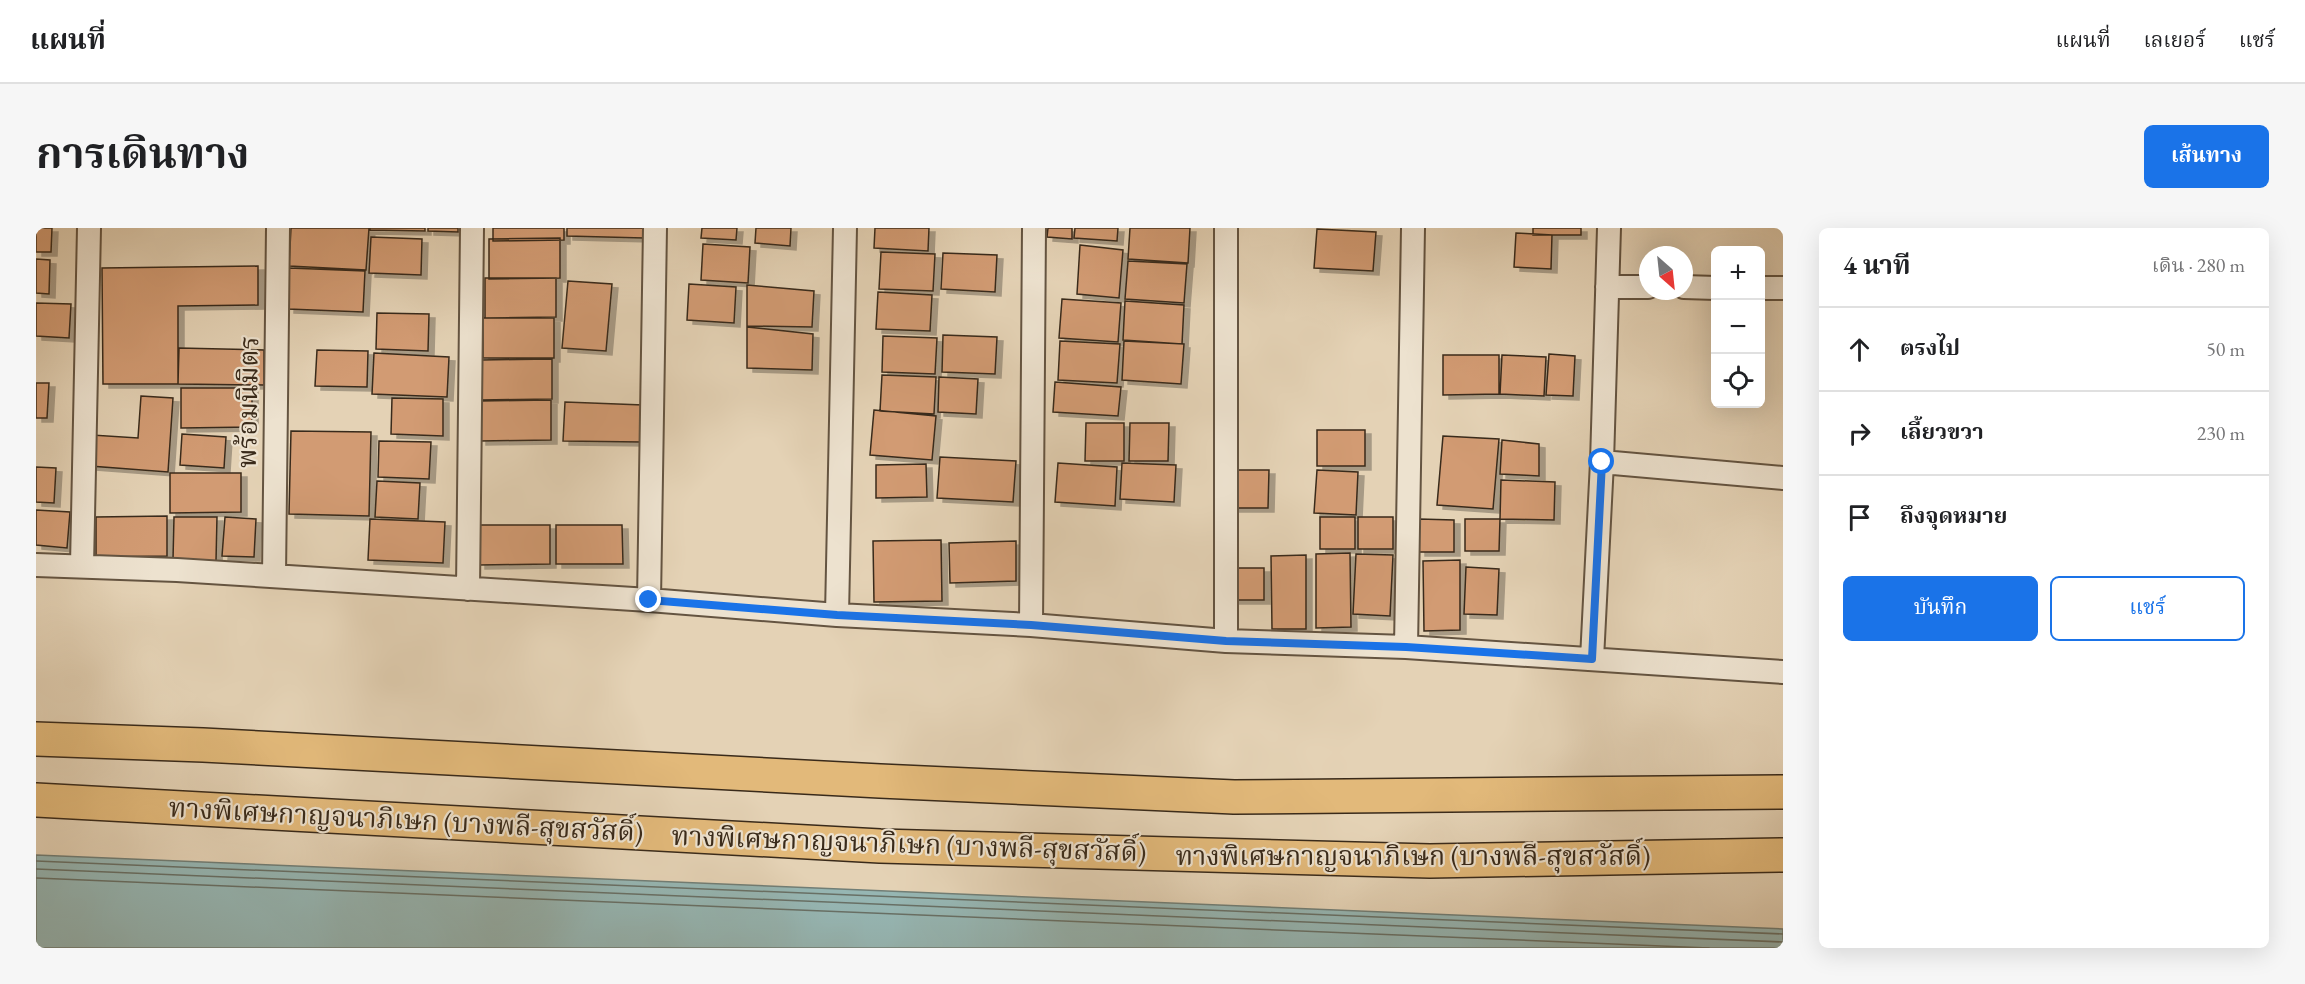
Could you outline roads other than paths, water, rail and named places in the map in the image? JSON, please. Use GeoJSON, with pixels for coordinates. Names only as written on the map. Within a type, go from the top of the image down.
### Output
{"type":"FeatureCollection","features":[{"type":"Feature","properties":{"kind":"highway"},"geometry":{"type":"LineString","coordinates":[[36,739],[203,745],[880,781],[1234,796],[1783,792]]}},
{"type":"Feature","properties":{"kind":"highway","name":"ทางพิเศษกาญจนาภิเษก (บางพลี-สุขสวัสดิ์)"},"geometry":{"type":"LineString","coordinates":[[36,800],[880,846],[1430,861],[1783,855]]}},
{"type":"Feature","properties":{"kind":"street"},"geometry":{"type":"LineString","coordinates":[[82,565],[89,228]]}},
{"type":"Feature","properties":{"kind":"street","name":"พร้อมนิมิตร"},"geometry":{"type":"LineString","coordinates":[[274,576],[278,228]]}},
{"type":"Feature","properties":{"kind":"street"},"geometry":{"type":"LineString","coordinates":[[468,589],[472,228]]}},
{"type":"Feature","properties":{"kind":"street"},"geometry":{"type":"LineString","coordinates":[[649,600],[655,228]]}},
{"type":"Feature","properties":{"kind":"street"},"geometry":{"type":"LineString","coordinates":[[837,615],[845,228]]}},
{"type":"Feature","properties":{"kind":"street"},"geometry":{"type":"LineString","coordinates":[[1031,625],[1034,228]]}},
{"type":"Feature","properties":{"kind":"street"},"geometry":{"type":"LineString","coordinates":[[1226,228],[1226,641]]}},
{"type":"Feature","properties":{"kind":"street"},"geometry":{"type":"LineString","coordinates":[[1406,647],[1413,228]]}},
{"type":"Feature","properties":{"kind":"street"},"geometry":{"type":"LineString","coordinates":[[1592,659],[1602,462],[1608,228]]}},
{"type":"Feature","properties":{"kind":"street"},"geometry":{"type":"LineString","coordinates":[[1607,287],[1639,287]]}},
{"type":"Feature","properties":{"kind":"street"},"geometry":{"type":"LineString","coordinates":[[1693,287],[1711,288]]}},
{"type":"Feature","properties":{"kind":"street"},"geometry":{"type":"LineString","coordinates":[[1765,288],[1783,288]]}},
{"type":"Feature","properties":{"kind":"street"},"geometry":{"type":"LineString","coordinates":[[1602,462],[1783,478]]}},
{"type":"Feature","properties":{"kind":"street"},"geometry":{"type":"LineString","coordinates":[[36,565],[82,565],[274,576],[649,600],[837,615],[1031,625],[1226,641],[1406,647],[1783,672]]}},
{"type":"Feature","properties":{"kind":"water"},"geometry":{"type":"Polygon","coordinates":[[[36,855],[1783,929],[1783,948],[36,948],[36,855]]]}}]}
